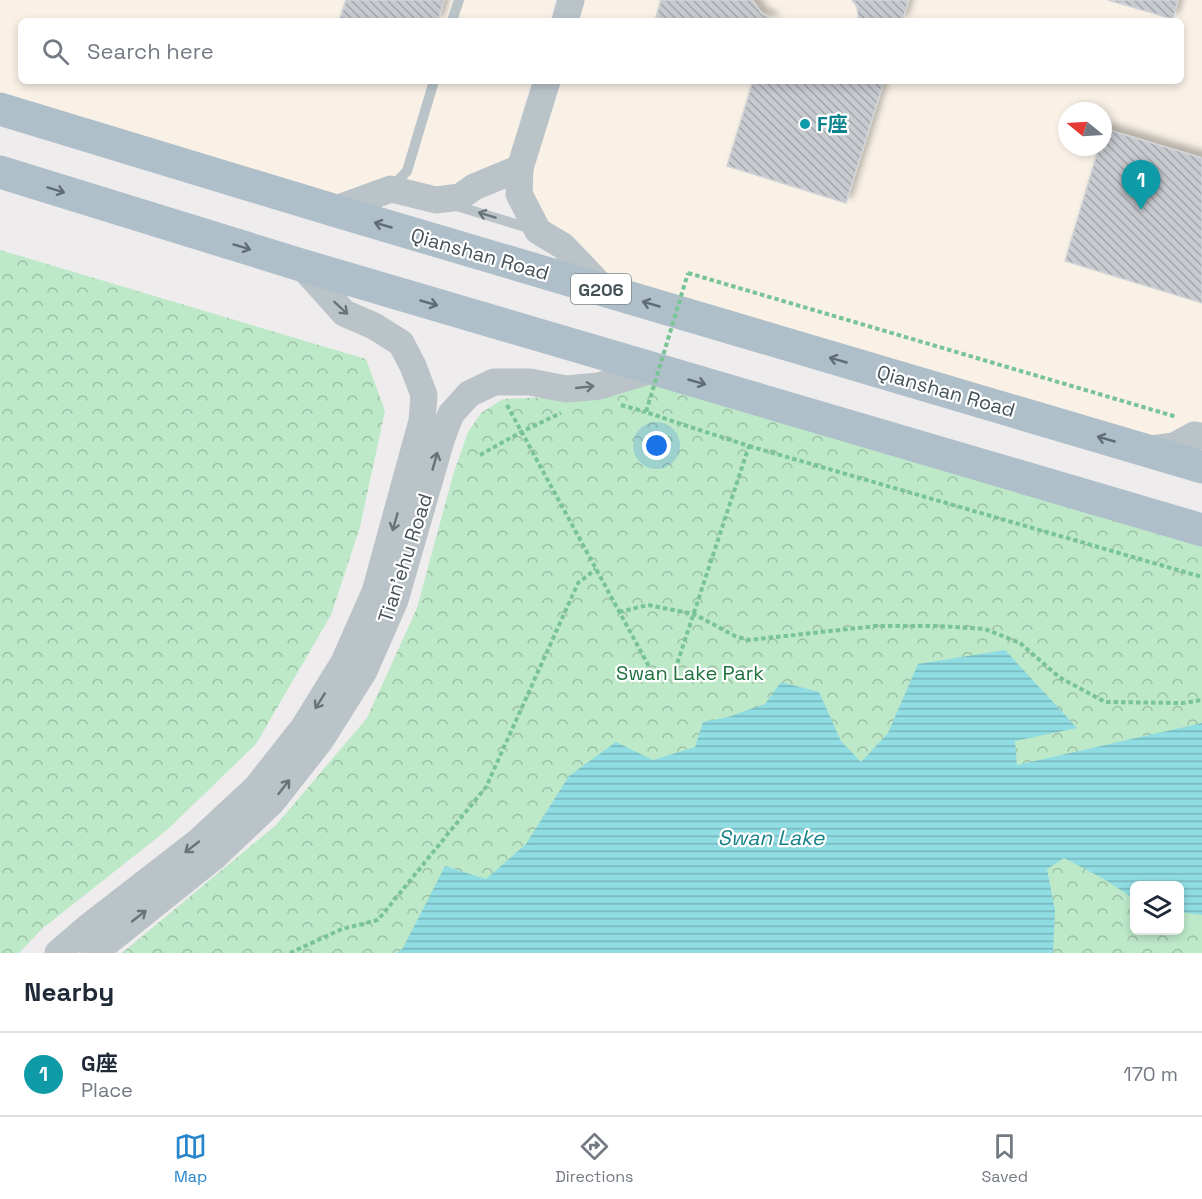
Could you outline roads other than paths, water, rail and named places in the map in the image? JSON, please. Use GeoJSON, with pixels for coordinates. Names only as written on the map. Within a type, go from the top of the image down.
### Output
{"type":"FeatureCollection","features":[{"type":"Feature","properties":{"kind":"main road","name":"Qianshan Road"},"geometry":{"type":"LineString","coordinates":[[0,109],[1202,467]]}},
{"type":"Feature","properties":{"kind":"main road"},"geometry":{"type":"LineString","coordinates":[[0,172],[301,265],[1202,530]]}},
{"type":"Feature","properties":{"kind":"street"},"geometry":{"type":"LineString","coordinates":[[566,18],[571,0]]}},
{"type":"Feature","properties":{"kind":"street"},"geometry":{"type":"LineString","coordinates":[[546,84],[520,168],[519,194],[538,231],[563,246],[606,291]]}},
{"type":"Feature","properties":{"kind":"street"},"geometry":{"type":"LineString","coordinates":[[333,210],[391,189],[436,200],[460,198],[474,187],[520,168]]}},
{"type":"Feature","properties":{"kind":"street","name":"Tian'ehu Road"},"geometry":{"type":"LineString","coordinates":[[58,953],[199,841],[256,788],[304,727],[344,662],[375,592],[422,421],[424,395],[401,343],[374,326],[344,313],[301,265]]}},
{"type":"Feature","properties":{"kind":"street","name":"Tian'ehu Road"},"geometry":{"type":"LineString","coordinates":[[94,953],[214,856],[272,802],[320,741],[364,671],[395,600],[442,437],[451,414],[469,394],[494,382],[530,382],[566,389],[600,386],[655,369]]}},
{"type":"Feature","properties":{"kind":"street"},"geometry":{"type":"LineString","coordinates":[[1143,450],[1174,446],[1194,435],[1202,436]]}},
{"type":"Feature","properties":{"kind":"lane"},"geometry":{"type":"LineString","coordinates":[[453,18],[459,0]]}},
{"type":"Feature","properties":{"kind":"lane"},"geometry":{"type":"LineString","coordinates":[[391,189],[407,171],[432,84]]}},
{"type":"Feature","properties":{"kind":"lane"},"geometry":{"type":"LineString","coordinates":[[436,200],[538,231]]}},
{"type":"Feature","properties":{"kind":"water","name":"Swan Lake"},"geometry":{"type":"Polygon","coordinates":[[[1005,650],[1077,728],[1015,741],[1017,765],[1202,723],[1202,915],[1184,913],[1184,881],[1130,881],[1130,896],[1104,879],[1064,858],[1047,869],[1055,911],[1053,953],[397,953],[403,948],[445,866],[486,879],[526,844],[569,776],[616,742],[653,760],[695,747],[703,722],[728,717],[765,704],[781,682],[819,692],[841,741],[861,762],[888,733],[918,664],[1005,650]]]}},
{"type":"Feature","properties":{"kind":"place","name":"F座"},"geometry":{"type":"Point","coordinates":[805,124]}},
{"type":"Feature","properties":{"kind":"place","name":"G座"},"geometry":{"type":"Point","coordinates":[1141,210]}},
{"type":"Feature","properties":{"kind":"park label","name":"Swan Lake Park"},"geometry":{"type":"Point","coordinates":[690,673]}}]}
